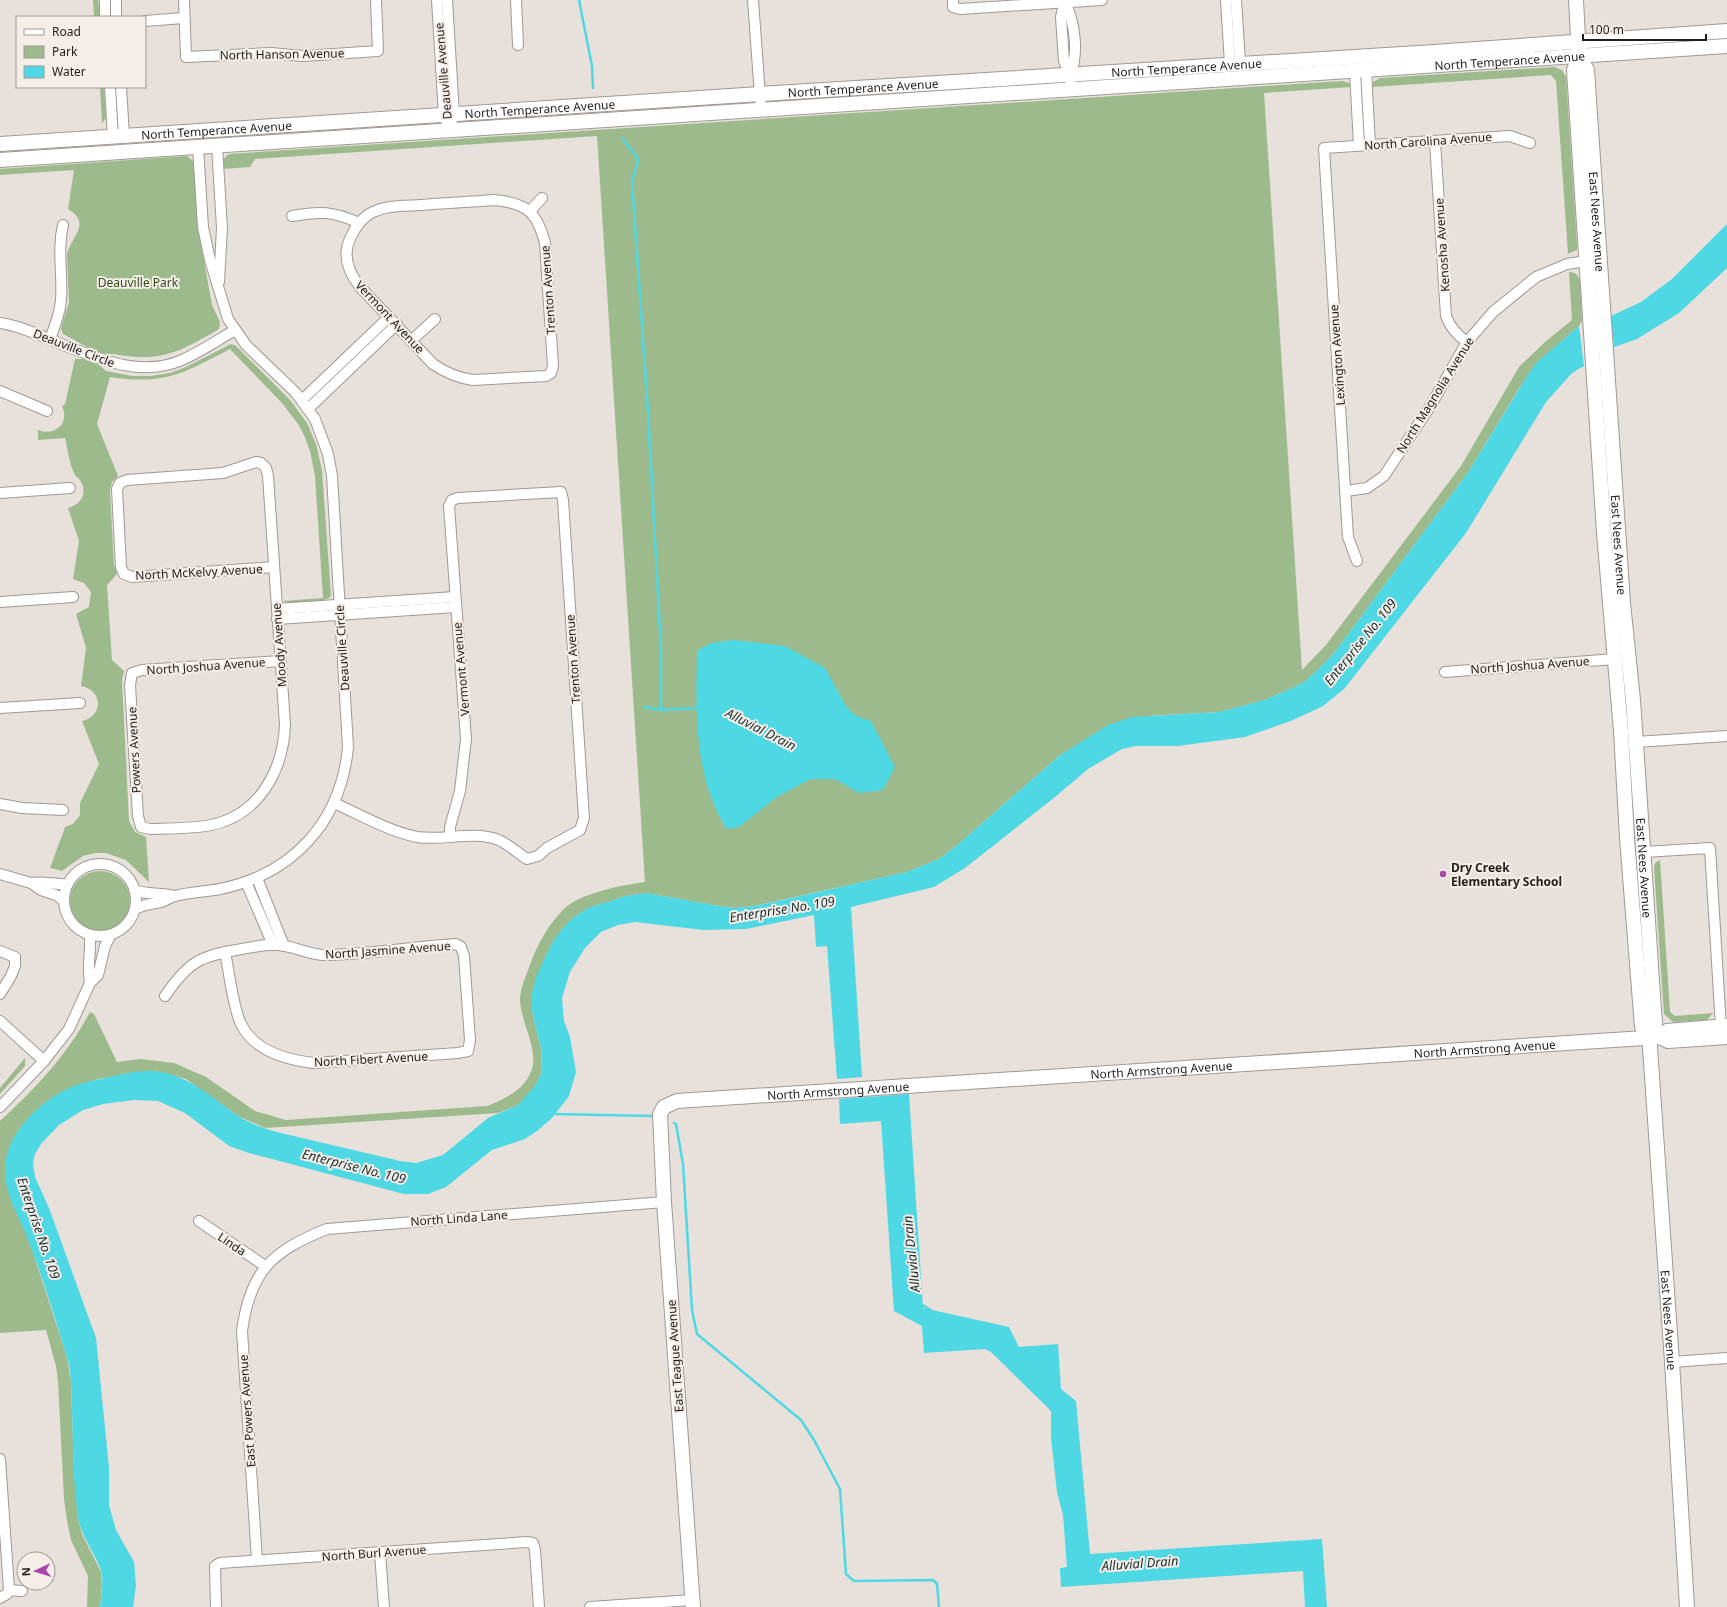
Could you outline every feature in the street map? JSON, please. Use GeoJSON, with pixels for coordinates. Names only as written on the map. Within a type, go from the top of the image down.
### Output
{"type":"FeatureCollection","features":[{"type":"Feature","properties":{"kind":"main road","name":"East Nees Avenue"},"geometry":{"type":"LineString","coordinates":[[1576,0],[1579,56],[1574,70],[1604,541],[1621,731],[1627,838],[1642,1027],[1652,1036]]}},
{"type":"Feature","properties":{"kind":"main road","name":"North Temperance Avenue"},"geometry":{"type":"LineString","coordinates":[[0,144],[1727,31]]}},
{"type":"Feature","properties":{"kind":"main road","name":"North Temperance Avenue"},"geometry":{"type":"LineString","coordinates":[[0,160],[1727,46]]}},
{"type":"Feature","properties":{"kind":"main road","name":"East Nees Avenue"},"geometry":{"type":"LineString","coordinates":[[1579,56],[1587,70],[1623,602],[1636,742],[1644,852],[1655,1024],[1652,1036],[1687,1607]]}},
{"type":"Feature","properties":{"kind":"main road"},"geometry":{"type":"LineString","coordinates":[[198,147],[200,143],[209,138],[278,134],[316,123]]}},
{"type":"Feature","properties":{"kind":"main road"},"geometry":{"type":"LineString","coordinates":[[1615,659],[1623,666],[1627,705],[1636,742]]}},
{"type":"Feature","properties":{"kind":"main road"},"geometry":{"type":"LineString","coordinates":[[1621,731],[1626,735],[1630,744],[1634,811],[1644,852]]}},
{"type":"Feature","properties":{"kind":"main road","name":"North Armstrong Avenue"},"geometry":{"type":"LineString","coordinates":[[665,1107],[677,1101],[1652,1036],[1667,1031],[1725,1030]]}},
{"type":"Feature","properties":{"kind":"main road","name":"East Teague Avenue"},"geometry":{"type":"LineString","coordinates":[[665,1107],[660,1114],[664,1202],[692,1603]]}},
{"type":"Feature","properties":{"kind":"street"},"geometry":{"type":"LineString","coordinates":[[105,0],[105,16]]}},
{"type":"Feature","properties":{"kind":"street"},"geometry":{"type":"LineString","coordinates":[[116,0],[116,16]]}},
{"type":"Feature","properties":{"kind":"street"},"geometry":{"type":"LineString","coordinates":[[146,21],[183,18],[184,0]]}},
{"type":"Feature","properties":{"kind":"street","name":"North Hanson Avenue"},"geometry":{"type":"LineString","coordinates":[[183,18],[186,57],[271,53],[304,56],[378,51],[376,0]]}},
{"type":"Feature","properties":{"kind":"street","name":"Deauville Avenue"},"geometry":{"type":"LineString","coordinates":[[437,0],[449,115]]}},
{"type":"Feature","properties":{"kind":"street","name":"Deauville Avenue"},"geometry":{"type":"LineString","coordinates":[[447,0],[449,130]]}},
{"type":"Feature","properties":{"kind":"street"},"geometry":{"type":"LineString","coordinates":[[516,0],[518,45]]}},
{"type":"Feature","properties":{"kind":"street"},"geometry":{"type":"LineString","coordinates":[[753,0],[761,110]]}},
{"type":"Feature","properties":{"kind":"street"},"geometry":{"type":"LineString","coordinates":[[953,4],[960,9],[1065,1],[1102,0]]}},
{"type":"Feature","properties":{"kind":"street"},"geometry":{"type":"LineString","coordinates":[[1226,0],[1235,64]]}},
{"type":"Feature","properties":{"kind":"street"},"geometry":{"type":"LineString","coordinates":[[1235,64],[1236,0]]}},
{"type":"Feature","properties":{"kind":"street"},"geometry":{"type":"LineString","coordinates":[[1065,1],[1061,17],[1064,61],[1070,75],[1071,90]]}},
{"type":"Feature","properties":{"kind":"street"},"geometry":{"type":"LineString","coordinates":[[1360,71],[1370,145]]}},
{"type":"Feature","properties":{"kind":"street"},"geometry":{"type":"LineString","coordinates":[[1360,71],[1360,145]]}},
{"type":"Feature","properties":{"kind":"street"},"geometry":{"type":"LineString","coordinates":[[110,88],[119,136]]}},
{"type":"Feature","properties":{"kind":"street"},"geometry":{"type":"LineString","coordinates":[[119,136],[121,88]]}},
{"type":"Feature","properties":{"kind":"street","name":"North Carolina Avenue"},"geometry":{"type":"LineString","coordinates":[[1324,148],[1510,136],[1530,143]]}},
{"type":"Feature","properties":{"kind":"street","name":"Kenosha Avenue"},"geometry":{"type":"LineString","coordinates":[[1435,140],[1446,316],[1449,325],[1457,335],[1467,342]]}},
{"type":"Feature","properties":{"kind":"street","name":"Deauville Circle"},"geometry":{"type":"LineString","coordinates":[[217,146],[222,218],[219,288]]}},
{"type":"Feature","properties":{"kind":"street","name":"Deauville Circle"},"geometry":{"type":"LineString","coordinates":[[135,909],[145,904],[162,902],[174,896],[219,889],[246,882],[281,865],[295,854],[312,837],[334,803],[346,768],[348,747],[332,476],[328,454],[323,437],[302,400],[246,345],[235,330],[222,304],[203,227],[198,147]]}},
{"type":"Feature","properties":{"kind":"street","name":"Lexington Avenue"},"geometry":{"type":"LineString","coordinates":[[1324,148],[1348,537],[1357,561]]}},
{"type":"Feature","properties":{"kind":"street"},"geometry":{"type":"LineString","coordinates":[[292,216],[322,211],[346,217],[359,223],[372,212],[390,207],[494,200],[508,201],[520,205],[530,211],[542,198]]}},
{"type":"Feature","properties":{"kind":"street","name":"Trenton Avenue"},"geometry":{"type":"LineString","coordinates":[[530,211],[536,219],[545,243],[553,366],[552,373]]}},
{"type":"Feature","properties":{"kind":"street","name":"Vermont Avenue"},"geometry":{"type":"LineString","coordinates":[[359,223],[348,244],[346,255],[348,267],[352,276],[360,287],[397,324],[433,364],[450,375],[473,380],[546,376],[552,373]]}},
{"type":"Feature","properties":{"kind":"street"},"geometry":{"type":"LineString","coordinates":[[50,339],[59,314],[61,300],[59,245],[63,225]]}},
{"type":"Feature","properties":{"kind":"street","name":"North Magnolia Avenue"},"geometry":{"type":"LineString","coordinates":[[1346,491],[1367,488],[1384,476],[1427,412],[1467,342],[1493,312],[1536,277],[1567,264],[1586,261]]}},
{"type":"Feature","properties":{"kind":"street"},"geometry":{"type":"LineString","coordinates":[[302,400],[389,317]]}},
{"type":"Feature","properties":{"kind":"street"},"geometry":{"type":"LineString","coordinates":[[412,340],[435,319]]}},
{"type":"Feature","properties":{"kind":"street","name":"Deauville Circle"},"geometry":{"type":"LineString","coordinates":[[0,324],[20,328],[107,362],[136,368],[169,364],[181,360],[235,330]]}},
{"type":"Feature","properties":{"kind":"street"},"geometry":{"type":"LineString","coordinates":[[308,409],[397,324]]}},
{"type":"Feature","properties":{"kind":"street"},"geometry":{"type":"LineString","coordinates":[[0,391],[47,411]]}},
{"type":"Feature","properties":{"kind":"street","name":"Moody Avenue"},"geometry":{"type":"LineString","coordinates":[[124,574],[121,567],[117,490],[120,483],[127,480],[218,474],[235,470],[256,462],[261,463],[266,468],[268,476],[285,725],[280,758],[274,775],[264,792],[239,813],[221,822],[200,827],[150,829],[141,827]]}},
{"type":"Feature","properties":{"kind":"street"},"geometry":{"type":"LineString","coordinates":[[0,493],[70,488]]}},
{"type":"Feature","properties":{"kind":"street","name":"Trenton Avenue"},"geometry":{"type":"LineString","coordinates":[[450,837],[473,835],[498,840],[527,859],[533,858],[580,830],[582,827],[583,802],[563,500],[561,492]]}},
{"type":"Feature","properties":{"kind":"street","name":"Vermont Avenue"},"geometry":{"type":"LineString","coordinates":[[450,837],[450,827],[460,791],[466,739],[466,719],[456,602],[450,506],[452,500],[458,498],[561,492]]}},
{"type":"Feature","properties":{"kind":"street","name":"North McKelvy Avenue"},"geometry":{"type":"LineString","coordinates":[[124,574],[132,577],[274,567]]}},
{"type":"Feature","properties":{"kind":"street"},"geometry":{"type":"LineString","coordinates":[[0,602],[73,597]]}},
{"type":"Feature","properties":{"kind":"street"},"geometry":{"type":"LineString","coordinates":[[277,614],[456,602]]}},
{"type":"Feature","properties":{"kind":"street","name":"North Joshua Avenue"},"geometry":{"type":"LineString","coordinates":[[1445,672],[1615,659]]}},
{"type":"Feature","properties":{"kind":"street","name":"North Joshua Avenue"},"geometry":{"type":"LineString","coordinates":[[132,673],[142,670],[280,661]]}},
{"type":"Feature","properties":{"kind":"street","name":"Powers Avenue"},"geometry":{"type":"LineString","coordinates":[[132,673],[130,685],[137,809],[141,827]]}},
{"type":"Feature","properties":{"kind":"street"},"geometry":{"type":"LineString","coordinates":[[0,708],[80,702]]}},
{"type":"Feature","properties":{"kind":"street"},"geometry":{"type":"LineString","coordinates":[[1636,742],[1727,736]]}},
{"type":"Feature","properties":{"kind":"street"},"geometry":{"type":"LineString","coordinates":[[334,803],[406,834],[431,838],[450,837]]}},
{"type":"Feature","properties":{"kind":"street"},"geometry":{"type":"LineString","coordinates":[[0,804],[22,808],[63,810]]}},
{"type":"Feature","properties":{"kind":"street"},"geometry":{"type":"LineString","coordinates":[[1644,852],[1710,848],[1725,1030]]}},
{"type":"Feature","properties":{"kind":"street"},"geometry":{"type":"LineString","coordinates":[[98,864],[109,865],[119,869],[127,877],[134,890],[135,909],[130,920],[122,929],[110,936],[90,935],[79,930],[71,922],[66,913],[64,901],[68,884],[77,872],[86,867],[98,864]]}},
{"type":"Feature","properties":{"kind":"street"},"geometry":{"type":"LineString","coordinates":[[0,874],[31,883],[41,890],[56,895],[64,901]]}},
{"type":"Feature","properties":{"kind":"street"},"geometry":{"type":"LineString","coordinates":[[256,878],[284,946]]}},
{"type":"Feature","properties":{"kind":"street"},"geometry":{"type":"LineString","coordinates":[[31,883],[43,882],[68,884]]}},
{"type":"Feature","properties":{"kind":"street"},"geometry":{"type":"LineString","coordinates":[[246,882],[273,945]]}},
{"type":"Feature","properties":{"kind":"street","name":"Deauville Circle"},"geometry":{"type":"LineString","coordinates":[[134,890],[145,893],[162,893],[174,896]]}},
{"type":"Feature","properties":{"kind":"street"},"geometry":{"type":"LineString","coordinates":[[90,935],[91,957],[88,973],[90,983]]}},
{"type":"Feature","properties":{"kind":"street"},"geometry":{"type":"LineString","coordinates":[[0,1107],[44,1061],[69,1029],[90,983],[98,975],[105,946],[110,936]]}},
{"type":"Feature","properties":{"kind":"street","name":"North Jasmine Avenue"},"geometry":{"type":"LineString","coordinates":[[165,996],[179,976],[187,968],[196,962],[225,952],[273,945],[284,946],[320,955],[456,944],[462,947],[470,1040],[468,1051]]}},
{"type":"Feature","properties":{"kind":"street"},"geometry":{"type":"LineString","coordinates":[[0,951],[15,957],[15,966],[0,994]]}},
{"type":"Feature","properties":{"kind":"street","name":"North Fibert Avenue"},"geometry":{"type":"LineString","coordinates":[[225,952],[241,1024],[249,1035],[272,1053],[293,1060],[314,1063],[458,1053],[468,1051]]}},
{"type":"Feature","properties":{"kind":"street"},"geometry":{"type":"LineString","coordinates":[[0,1022],[44,1061]]}},
{"type":"Feature","properties":{"kind":"street","name":"North Linda Lane"},"geometry":{"type":"LineString","coordinates":[[265,1266],[284,1250],[327,1229],[664,1202]]}},
{"type":"Feature","properties":{"kind":"street","name":"Linda"},"geometry":{"type":"LineString","coordinates":[[199,1221],[265,1266]]}},
{"type":"Feature","properties":{"kind":"street","name":"East Powers Avenue"},"geometry":{"type":"LineString","coordinates":[[257,1560],[242,1331],[250,1296],[265,1266]]}},
{"type":"Feature","properties":{"kind":"street"},"geometry":{"type":"LineString","coordinates":[[1672,1362],[1727,1358]]}},
{"type":"Feature","properties":{"kind":"street"},"geometry":{"type":"LineString","coordinates":[[0,1459],[9,1590],[7,1594],[0,1598]]}},
{"type":"Feature","properties":{"kind":"street","name":"North Burl Avenue"},"geometry":{"type":"LineString","coordinates":[[216,1607],[215,1566],[220,1563],[527,1542],[533,1544],[539,1607]]}},
{"type":"Feature","properties":{"kind":"street"},"geometry":{"type":"LineString","coordinates":[[380,1553],[384,1607]]}},
{"type":"Feature","properties":{"kind":"street"},"geometry":{"type":"LineString","coordinates":[[9,1590],[16,1591]]}},
{"type":"Feature","properties":{"kind":"street"},"geometry":{"type":"LineString","coordinates":[[590,1607],[692,1603]]}},
{"type":"Feature","properties":{"kind":"green space"},"geometry":{"type":"Polygon","coordinates":[[[93,0],[98,0],[100,16],[94,16],[93,0]]]}},
{"type":"Feature","properties":{"kind":"green space"},"geometry":{"type":"Polygon","coordinates":[[[1554,67],[1562,70],[1566,77],[1577,244],[1577,250],[1568,254],[1556,81],[1551,75],[1372,87],[1373,82],[1380,78],[1554,67]]]}},
{"type":"Feature","properties":{"kind":"green space"},"geometry":{"type":"Polygon","coordinates":[[[1342,81],[1349,83],[1351,87],[1264,93],[1302,670],[1326,645],[1461,466],[1519,367],[1545,342],[1572,320],[1569,272],[1576,274],[1580,281],[1582,321],[1579,326],[1537,363],[1520,387],[1469,471],[1335,652],[1303,683],[1265,700],[1219,712],[1148,716],[1059,756],[955,847],[939,859],[907,872],[754,906],[735,908],[646,893],[626,896],[589,908],[574,917],[551,945],[532,1011],[541,1049],[542,1072],[535,1086],[527,1097],[518,1105],[498,1113],[265,1128],[238,1116],[186,1079],[154,1071],[98,1079],[66,1090],[26,1121],[11,1145],[6,1181],[28,1237],[67,1357],[71,1383],[74,1471],[78,1518],[82,1534],[101,1572],[102,1585],[100,1607],[87,1607],[88,1576],[71,1540],[67,1521],[64,1499],[58,1381],[56,1366],[46,1330],[0,1333],[0,1121],[38,1084],[61,1057],[90,1012],[94,1014],[117,1062],[141,1059],[174,1063],[206,1077],[255,1111],[286,1120],[487,1106],[502,1100],[516,1091],[527,1080],[531,1073],[533,1065],[532,1050],[521,1008],[520,996],[533,957],[549,927],[565,908],[581,898],[603,890],[645,882],[597,136],[255,159],[250,167],[223,169],[225,157],[229,154],[1342,81]]]}},
{"type":"Feature","properties":{"kind":"green space"},"geometry":{"type":"Polygon","coordinates":[[[100,88],[104,88],[106,118],[102,123],[100,88]]]}},
{"type":"Feature","properties":{"kind":"green space","name":"Deauville Park"},"geometry":{"type":"Polygon","coordinates":[[[187,156],[194,162],[198,228],[212,305],[220,322],[219,329],[193,344],[169,354],[144,357],[97,352],[63,334],[61,329],[69,302],[67,255],[78,231],[79,225],[79,220],[68,209],[74,170],[0,175],[0,169],[187,156]]]}},
{"type":"Feature","properties":{"kind":"green space"},"geometry":{"type":"Polygon","coordinates":[[[231,344],[236,346],[290,400],[307,423],[316,444],[322,470],[331,596],[322,600],[308,603],[287,603],[283,601],[323,598],[315,476],[310,451],[298,424],[282,403],[230,349],[199,365],[173,375],[145,380],[110,377],[97,424],[118,476],[112,482],[110,490],[114,565],[117,574],[107,585],[112,660],[124,671],[122,680],[129,821],[135,832],[146,837],[149,882],[126,860],[106,853],[95,853],[83,856],[62,871],[50,868],[65,827],[73,824],[80,815],[80,803],[99,764],[82,721],[94,714],[98,703],[94,692],[81,686],[86,648],[76,614],[89,607],[91,592],[84,583],[73,579],[79,541],[68,508],[79,502],[82,498],[84,491],[83,486],[73,471],[65,438],[38,440],[38,430],[50,432],[59,427],[62,423],[64,412],[62,406],[65,404],[75,359],[83,359],[99,365],[106,371],[132,376],[150,376],[170,373],[186,367],[231,344]]]}},
{"type":"Feature","properties":{"kind":"green space"},"geometry":{"type":"Polygon","coordinates":[[[1660,860],[1670,1012],[1675,1016],[1713,1013],[1707,1020],[1673,1022],[1664,1014],[1654,868],[1655,863],[1660,860]]]}},
{"type":"Feature","properties":{"kind":"green space"},"geometry":{"type":"Polygon","coordinates":[[[94,871],[106,871],[117,876],[125,884],[130,895],[128,913],[117,926],[106,931],[94,931],[83,926],[75,918],[70,907],[70,895],[75,884],[83,876],[94,871]]]}},
{"type":"Feature","properties":{"kind":"green space"},"geometry":{"type":"Polygon","coordinates":[[[25,1058],[25,1066],[0,1094],[0,1088],[25,1058]]]}},
{"type":"Feature","properties":{"kind":"water"},"geometry":{"type":"Polygon","coordinates":[[[1727,224],[1727,268],[1679,313],[1637,339],[1614,347],[1611,316],[1641,302],[1672,279],[1727,224]]]}},
{"type":"Feature","properties":{"kind":"water","name":"Enterprise No. 109"},"geometry":{"type":"Polygon","coordinates":[[[1579,326],[1584,366],[1572,373],[1546,402],[1466,533],[1344,689],[1323,706],[1293,720],[1245,737],[1178,746],[1136,746],[1122,749],[1088,769],[965,868],[934,887],[851,907],[862,1077],[837,1079],[827,946],[816,947],[814,915],[746,929],[703,930],[635,922],[618,925],[601,932],[585,948],[570,972],[562,998],[564,1021],[570,1037],[576,1072],[569,1096],[552,1118],[537,1131],[525,1139],[492,1150],[446,1187],[428,1194],[404,1194],[249,1153],[229,1146],[185,1113],[158,1101],[134,1100],[103,1104],[83,1110],[59,1125],[41,1144],[35,1154],[33,1163],[35,1177],[49,1208],[96,1338],[109,1468],[109,1505],[116,1530],[134,1562],[136,1586],[133,1607],[100,1607],[102,1575],[82,1531],[76,1504],[71,1381],[68,1361],[43,1280],[27,1237],[9,1196],[5,1178],[7,1156],[11,1144],[24,1122],[44,1104],[65,1090],[84,1083],[118,1075],[154,1071],[167,1073],[189,1082],[247,1121],[275,1131],[400,1161],[416,1163],[443,1155],[488,1118],[518,1105],[535,1086],[542,1072],[541,1049],[532,1011],[532,993],[536,977],[551,945],[562,929],[574,917],[588,908],[626,896],[646,893],[735,908],[755,906],[907,872],[939,859],[955,847],[1059,756],[1108,725],[1133,717],[1219,712],[1265,700],[1303,683],[1335,652],[1469,471],[1537,362],[1579,326]]]}},
{"type":"Feature","properties":{"kind":"water"},"geometry":{"type":"Polygon","coordinates":[[[733,640],[785,646],[825,668],[846,706],[856,716],[871,721],[895,767],[883,790],[859,793],[835,779],[811,779],[777,797],[739,827],[727,829],[716,809],[708,788],[702,765],[697,720],[697,651],[711,643],[733,640]]]}},
{"type":"Feature","properties":{"kind":"water"},"geometry":{"type":"Polygon","coordinates":[[[909,1094],[923,1308],[1009,1327],[1019,1347],[1058,1344],[1061,1389],[1076,1401],[1090,1554],[1322,1539],[1327,1607],[1305,1607],[1303,1571],[1061,1587],[1060,1568],[1067,1567],[1063,1515],[1057,1492],[1051,1438],[1051,1411],[991,1352],[985,1349],[924,1353],[922,1326],[894,1311],[881,1121],[840,1124],[839,1099],[909,1094]]]}},
{"type":"Feature","properties":{"kind":"waterway"},"geometry":{"type":"LineString","coordinates":[[579,0],[592,66],[593,88]]}},
{"type":"Feature","properties":{"kind":"waterway"},"geometry":{"type":"LineString","coordinates":[[623,139],[637,157],[638,161],[632,181],[648,412],[661,649],[661,710]]}},
{"type":"Feature","properties":{"kind":"waterway","name":"Alluvial Drain"},"geometry":{"type":"LineString","coordinates":[[644,707],[661,710],[698,708]]}},
{"type":"Feature","properties":{"kind":"waterway"},"geometry":{"type":"LineString","coordinates":[[553,1114],[653,1116]]}},
{"type":"Feature","properties":{"kind":"waterway"},"geometry":{"type":"LineString","coordinates":[[674,1123],[676,1124],[683,1164],[692,1310],[697,1334],[801,1420],[814,1440],[840,1489],[846,1574],[854,1581],[933,1580],[937,1584],[939,1607]]}},
{"type":"Feature","properties":{"kind":"waterway","name":"Alluvial Drain"},"geometry":{"type":"LineString","coordinates":[[921,1304],[932,1311]]}},
{"type":"Feature","properties":{"kind":"place","name":"Dry Creek Elementary School"},"geometry":{"type":"Point","coordinates":[1443,874]}}]}
